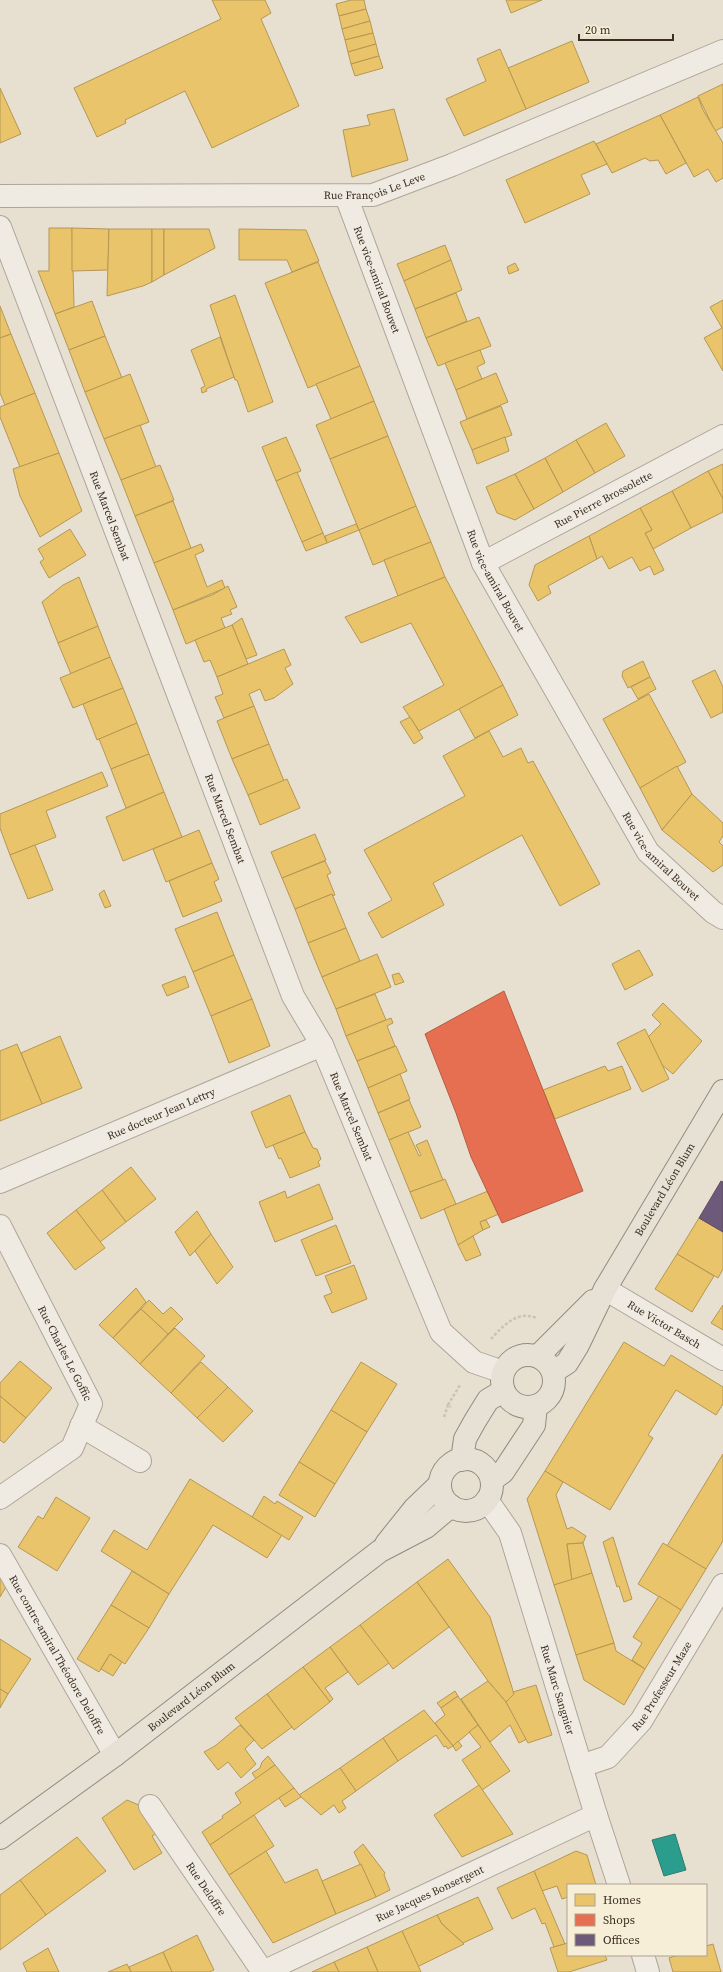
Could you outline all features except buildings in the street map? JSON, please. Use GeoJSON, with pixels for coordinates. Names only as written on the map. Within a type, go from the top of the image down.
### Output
{"type":"FeatureCollection","features":[{"type":"Feature","properties":{"kind":"main road","name":"Boulevard Léon Blum"},"geometry":{"type":"LineString","coordinates":[[553,1372],[567,1363],[578,1345],[606,1289],[723,1090]]}},
{"type":"Feature","properties":{"kind":"main road","name":"Boulevard Léon Blum"},"geometry":{"type":"LineString","coordinates":[[538,1356],[606,1289]]}},
{"type":"Feature","properties":{"kind":"main road"},"geometry":{"type":"LineString","coordinates":[[489,1490],[484,1466],[470,1459],[462,1460],[465,1439],[488,1400],[503,1382],[507,1365],[521,1355],[530,1354],[538,1356],[550,1365],[553,1372],[553,1389],[550,1396],[536,1406],[528,1407],[513,1403],[503,1382]]}},
{"type":"Feature","properties":{"kind":"main road"},"geometry":{"type":"LineString","coordinates":[[440,1484],[442,1493],[451,1506],[459,1509],[474,1509],[482,1506],[489,1490],[503,1472],[534,1425],[536,1406]]}},
{"type":"Feature","properties":{"kind":"main road","name":"Boulevard Léon Blum"},"geometry":{"type":"LineString","coordinates":[[380,1551],[414,1509],[440,1484],[442,1475],[447,1468],[454,1462],[462,1460]]}},
{"type":"Feature","properties":{"kind":"main road","name":"Boulevard Léon Blum"},"geometry":{"type":"LineString","coordinates":[[0,1838],[115,1755],[380,1551],[426,1527],[451,1506]]}},
{"type":"Feature","properties":{"kind":"street","name":"Rue François Le Leve"},"geometry":{"type":"LineString","coordinates":[[0,196],[373,195],[452,165],[723,51]]}},
{"type":"Feature","properties":{"kind":"street","name":"Rue vice-amiral Bouvet"},"geometry":{"type":"LineString","coordinates":[[346,196],[483,563],[648,852],[713,912],[723,918]]}},
{"type":"Feature","properties":{"kind":"street","name":"Rue Marcel Sembat"},"geometry":{"type":"LineString","coordinates":[[0,227],[294,996],[322,1045],[441,1332],[474,1362],[503,1382]]}},
{"type":"Feature","properties":{"kind":"street","name":"Rue Pierre Brossolette"},"geometry":{"type":"LineString","coordinates":[[483,563],[723,436]]}},
{"type":"Feature","properties":{"kind":"street","name":"Rue docteur Jean Lettry"},"geometry":{"type":"LineString","coordinates":[[0,1182],[322,1045]]}},
{"type":"Feature","properties":{"kind":"street","name":"Rue Charles Le Goffic"},"geometry":{"type":"LineString","coordinates":[[0,1226],[91,1404],[72,1448],[0,1498]]}},
{"type":"Feature","properties":{"kind":"street","name":"Rue Victor Basch"},"geometry":{"type":"LineString","coordinates":[[606,1289],[723,1359]]}},
{"type":"Feature","properties":{"kind":"street"},"geometry":{"type":"LineString","coordinates":[[81,1426],[140,1461]]}},
{"type":"Feature","properties":{"kind":"street","name":"Rue Marc Sangnier"},"geometry":{"type":"LineString","coordinates":[[489,1490],[510,1533],[596,1815],[619,1884]]}},
{"type":"Feature","properties":{"kind":"street","name":"Rue contre-amiral Théodore Deloffre"},"geometry":{"type":"LineString","coordinates":[[0,1555],[115,1755]]}},
{"type":"Feature","properties":{"kind":"street","name":"Rue Professeur Maze"},"geometry":{"type":"LineString","coordinates":[[581,1766],[608,1757],[641,1720],[723,1585]]}},
{"type":"Feature","properties":{"kind":"street","name":"Rue Deloffre"},"geometry":{"type":"LineString","coordinates":[[150,1806],[263,1972]]}},
{"type":"Feature","properties":{"kind":"street","name":"Rue Jacques Bonsergent"},"geometry":{"type":"LineString","coordinates":[[263,1972],[596,1815]]}},
{"type":"Feature","properties":{"kind":"street"},"geometry":{"type":"LineString","coordinates":[[643,1956],[648,1972]]}}]}
